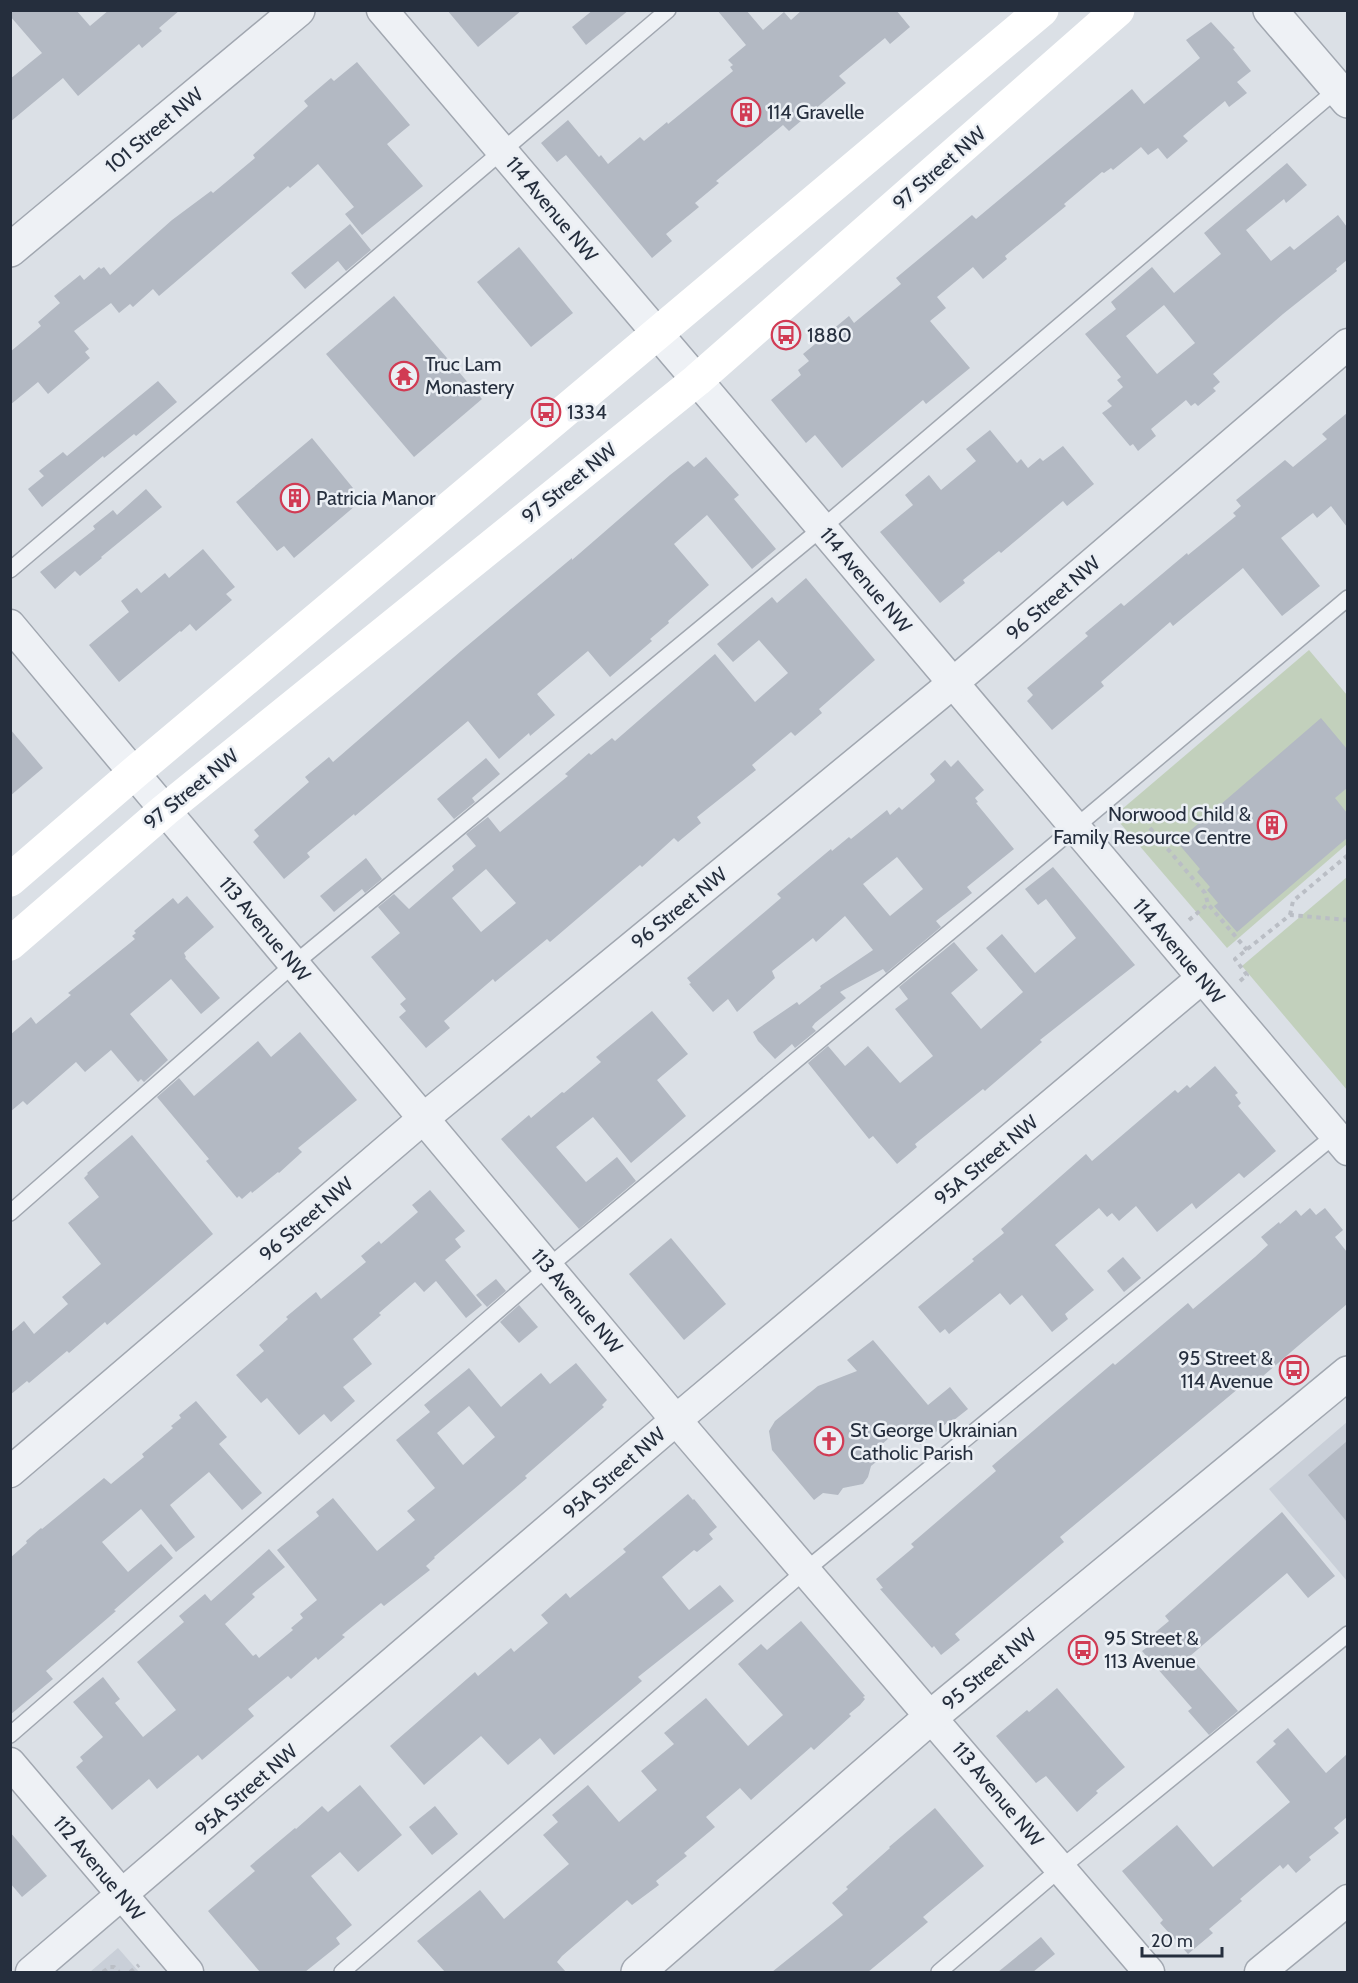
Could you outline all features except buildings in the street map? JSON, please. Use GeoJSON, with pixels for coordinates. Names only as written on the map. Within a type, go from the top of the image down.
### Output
{"type":"FeatureCollection","features":[{"type":"Feature","properties":{"kind":"main road"},"geometry":{"type":"LineString","coordinates":[[10,880],[134,773],[1042,10]]}},
{"type":"Feature","properties":{"kind":"main road","name":"97 Street NW"},"geometry":{"type":"LineString","coordinates":[[10,944],[165,810],[697,380],[1118,10]]}},
{"type":"Feature","properties":{"kind":"street","name":"101 Street NW"},"geometry":{"type":"LineString","coordinates":[[10,250],[298,10]]}},
{"type":"Feature","properties":{"kind":"street","name":"114 Avenue NW"},"geometry":{"type":"LineString","coordinates":[[382,10],[1341,1143]]}},
{"type":"Feature","properties":{"kind":"street"},"geometry":{"type":"LineString","coordinates":[[1270,10],[1344,90]]}},
{"type":"Feature","properties":{"kind":"street","name":"96 Street NW"},"geometry":{"type":"LineString","coordinates":[[10,1472],[424,1118],[953,683],[1347,344]]}},
{"type":"Feature","properties":{"kind":"street","name":"113 Avenue NW"},"geometry":{"type":"LineString","coordinates":[[10,625],[676,1419],[1149,1972]]}},
{"type":"Feature","properties":{"kind":"street","name":"95A Street NW"},"geometry":{"type":"LineString","coordinates":[[31,1972],[676,1419],[1202,978]]}},
{"type":"Feature","properties":{"kind":"street","name":"95 Street NW"},"geometry":{"type":"LineString","coordinates":[[638,1972],[932,1716],[1347,1372]]}},
{"type":"Feature","properties":{"kind":"street","name":"112 Avenue NW"},"geometry":{"type":"LineString","coordinates":[[10,1763],[188,1972]]}},
{"type":"Feature","properties":{"kind":"street"},"geometry":{"type":"LineString","coordinates":[[1260,1972],[1347,1900]]}},
{"type":"Feature","properties":{"kind":"lane"},"geometry":{"type":"LineString","coordinates":[[10,570],[668,10]]}},
{"type":"Feature","properties":{"kind":"lane"},"geometry":{"type":"LineString","coordinates":[[10,1213],[294,964],[822,528],[1344,90]]}},
{"type":"Feature","properties":{"kind":"lane"},"geometry":{"type":"LineString","coordinates":[[10,1735],[548,1267],[1347,598]]}},
{"type":"Feature","properties":{"kind":"lane"},"geometry":{"type":"LineString","coordinates":[[342,1972],[806,1570],[1341,1143]]}},
{"type":"Feature","properties":{"kind":"lane"},"geometry":{"type":"LineString","coordinates":[[939,1972],[1061,1868],[1347,1634]]}},
{"type":"Feature","properties":{"kind":"path"},"geometry":{"type":"LineString","coordinates":[[1150,828],[1205,893],[1208,904],[1246,950]]}},
{"type":"Feature","properties":{"kind":"path"},"geometry":{"type":"LineString","coordinates":[[1221,1002],[1247,975],[1234,959],[1290,915],[1293,901],[1347,855]]}},
{"type":"Feature","properties":{"kind":"path"},"geometry":{"type":"LineString","coordinates":[[1189,920],[1208,904]]}},
{"type":"Feature","properties":{"kind":"path"},"geometry":{"type":"LineString","coordinates":[[1290,915],[1347,920]]}},
{"type":"Feature","properties":{"kind":"path"},"geometry":{"type":"LineString","coordinates":[[130,1972],[139,1965]]}},
{"type":"Feature","properties":{"kind":"path"},"geometry":{"type":"LineString","coordinates":[[103,1972],[114,1967],[119,1972]]}},
{"type":"Feature","properties":{"kind":"shaded area"},"geometry":{"type":"Polygon","coordinates":[[[1347,1422],[1347,1581],[1269,1489],[1347,1422]]]}},
{"type":"Feature","properties":{"kind":"shaded area"},"geometry":{"type":"Polygon","coordinates":[[[118,1948],[139,1972],[90,1972],[118,1948]]]}},
{"type":"Feature","properties":{"kind":"green space"},"geometry":{"type":"Polygon","coordinates":[[[1309,650],[1347,695],[1347,844],[1227,948],[1114,816],[1309,650]]]}},
{"type":"Feature","properties":{"kind":"green space"},"geometry":{"type":"Polygon","coordinates":[[[1347,877],[1347,1090],[1242,966],[1347,877]]]}},
{"type":"Feature","properties":{"kind":"place","name":"114 Gravelle"},"geometry":{"type":"Point","coordinates":[746,112]}},
{"type":"Feature","properties":{"kind":"place","name":"1880"},"geometry":{"type":"Point","coordinates":[786,335]}},
{"type":"Feature","properties":{"kind":"place","name":"Truc Lam Monastery"},"geometry":{"type":"Point","coordinates":[404,376]}},
{"type":"Feature","properties":{"kind":"place","name":"1334"},"geometry":{"type":"Point","coordinates":[546,412]}},
{"type":"Feature","properties":{"kind":"place","name":"Patricia Manor"},"geometry":{"type":"Point","coordinates":[295,498]}},
{"type":"Feature","properties":{"kind":"place","name":"Norwood Child & Family Resource Centre"},"geometry":{"type":"Point","coordinates":[1272,825]}},
{"type":"Feature","properties":{"kind":"place","name":"95 Street & 114 Avenue"},"geometry":{"type":"Point","coordinates":[1294,1370]}},
{"type":"Feature","properties":{"kind":"place","name":"St George Ukrainian Catholic Parish"},"geometry":{"type":"Point","coordinates":[829,1441]}},
{"type":"Feature","properties":{"kind":"place","name":"95 Street & 113 Avenue"},"geometry":{"type":"Point","coordinates":[1083,1650]}}]}
